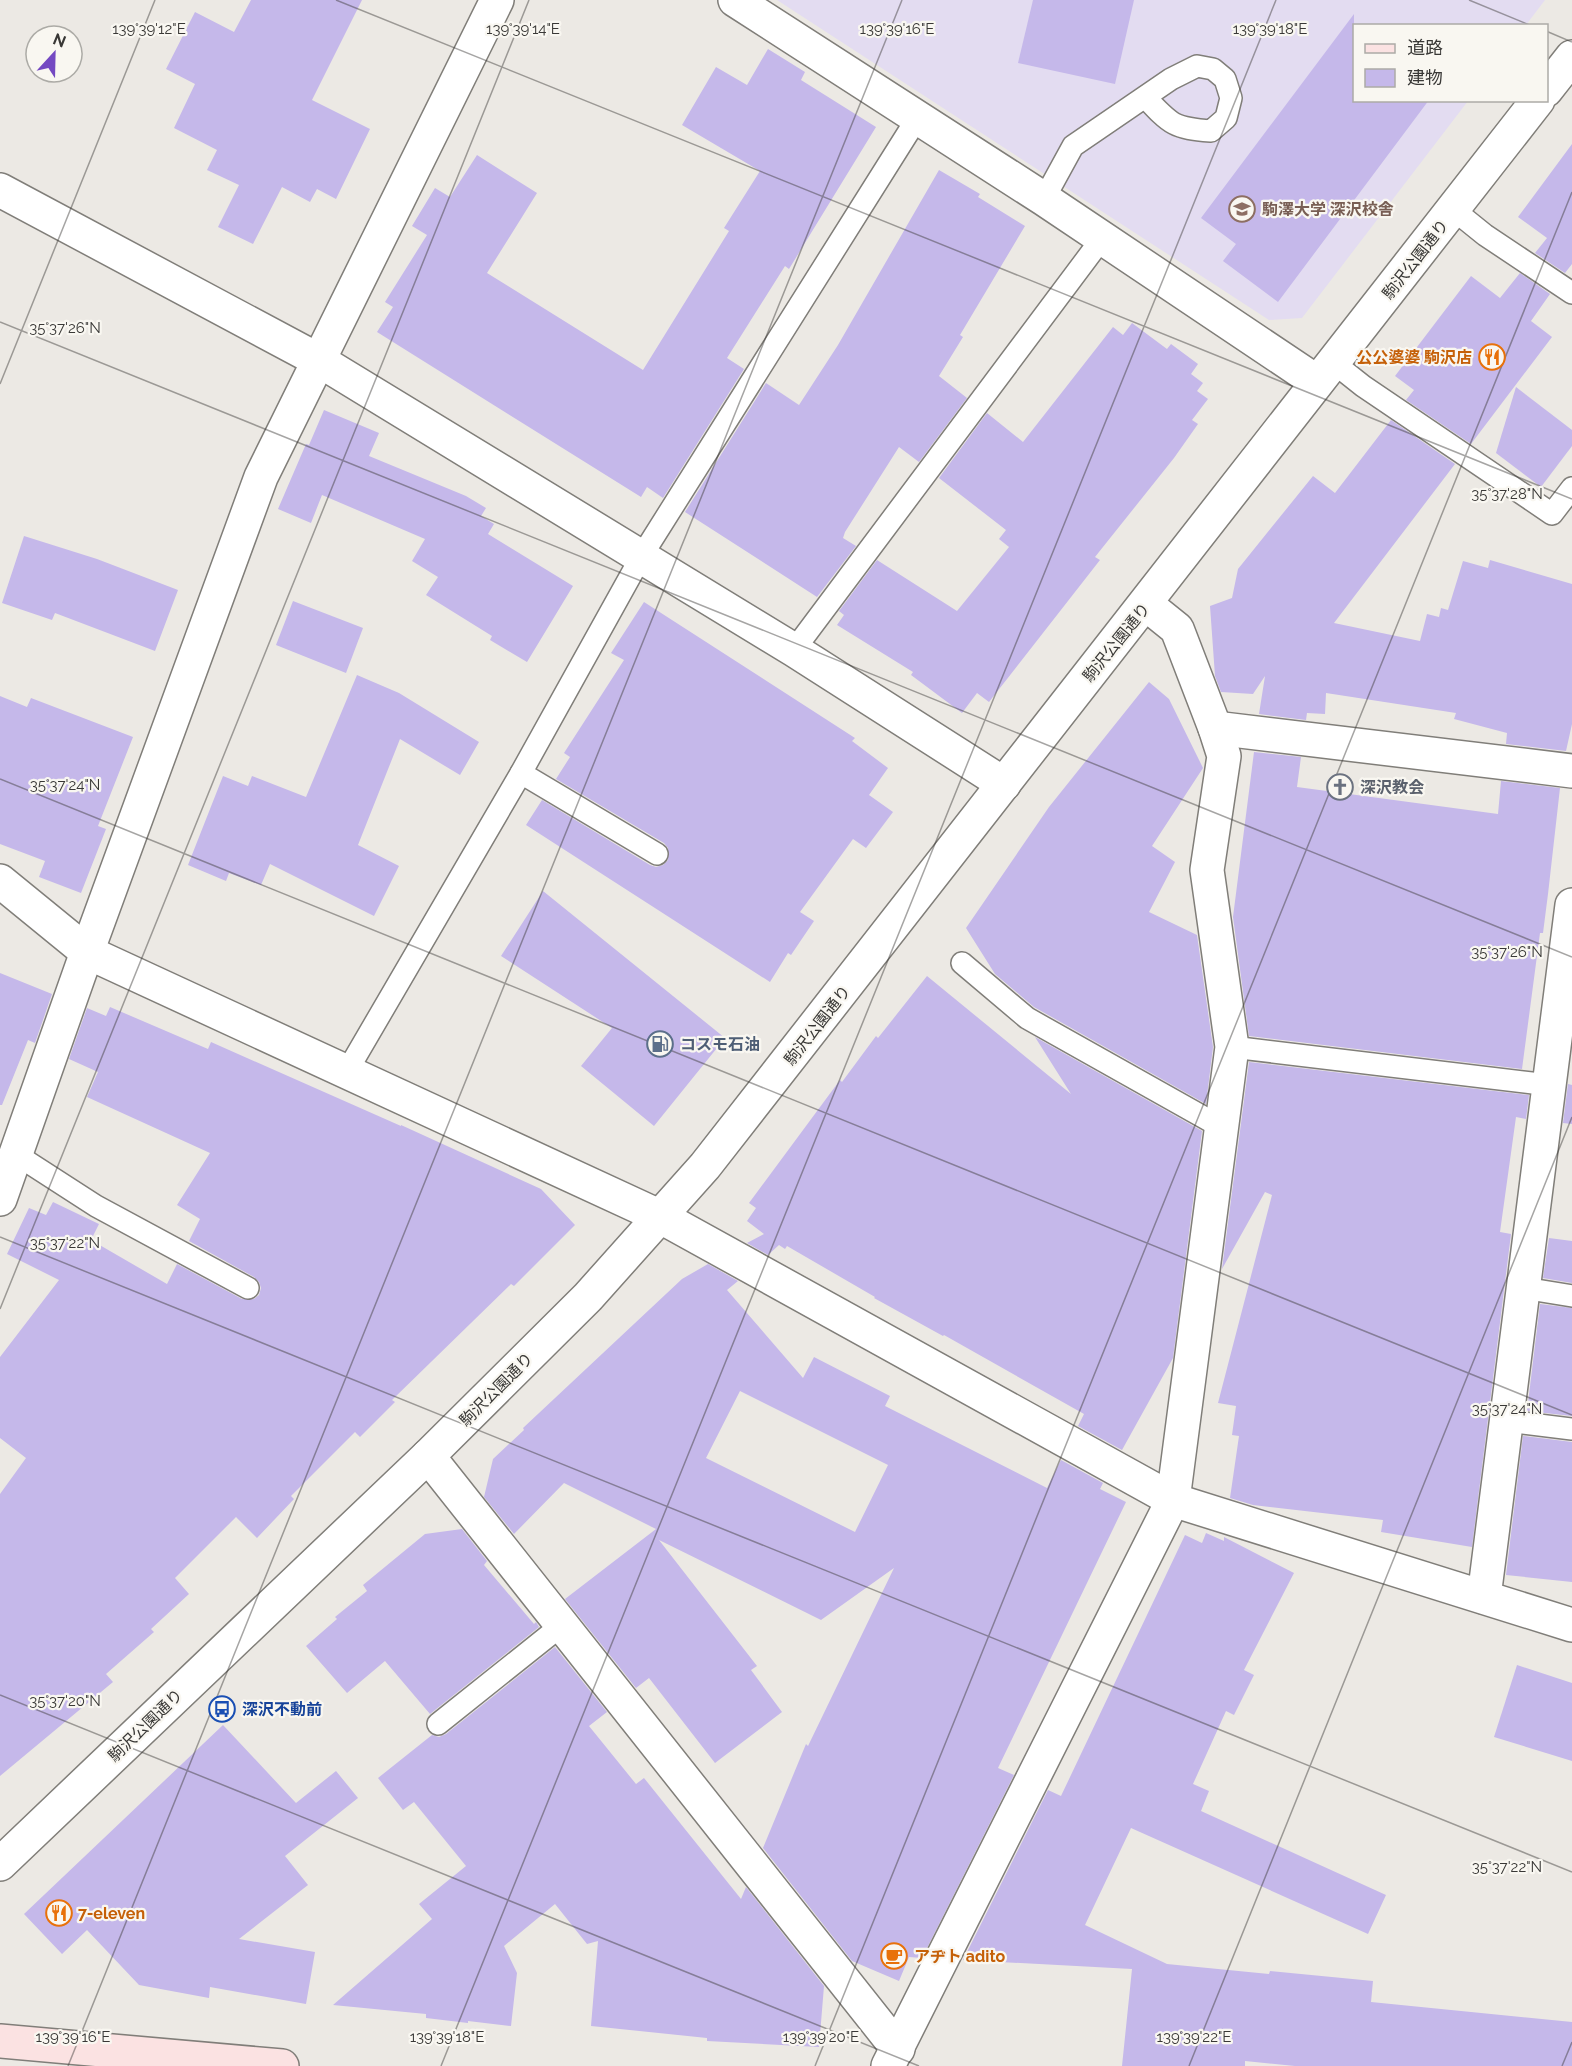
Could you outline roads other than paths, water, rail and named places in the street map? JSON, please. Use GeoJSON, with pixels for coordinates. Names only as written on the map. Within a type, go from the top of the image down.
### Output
{"type":"FeatureCollection","features":[{"type":"Feature","properties":{"kind":"main road"},"geometry":{"type":"LineString","coordinates":[[0,2041],[282,2066]]}},
{"type":"Feature","properties":{"kind":"street"},"geometry":{"type":"LineString","coordinates":[[6,1176],[261,477],[497,0]]}},
{"type":"Feature","properties":{"kind":"street"},"geometry":{"type":"LineString","coordinates":[[735,0],[1103,237],[1326,372]]}},
{"type":"Feature","properties":{"kind":"street"},"geometry":{"type":"LineString","coordinates":[[1548,87],[1572,57]]}},
{"type":"Feature","properties":{"kind":"street","name":"駒沢公園通り"},"geometry":{"type":"LineString","coordinates":[[4,1850],[428,1456],[588,1297],[661,1217],[748,1113],[1536,102]]}},
{"type":"Feature","properties":{"kind":"street"},"geometry":{"type":"LineString","coordinates":[[0,190],[320,361],[794,650],[1004,784]]}},
{"type":"Feature","properties":{"kind":"street"},"geometry":{"type":"LineString","coordinates":[[428,1456],[562,1624],[893,2057],[1173,1500],[1232,1047],[1207,870],[1224,756],[1177,629],[1146,604]]}},
{"type":"Feature","properties":{"kind":"street"},"geometry":{"type":"LineString","coordinates":[[1215,728],[1572,771]]}},
{"type":"Feature","properties":{"kind":"street"},"geometry":{"type":"LineString","coordinates":[[0,881],[87,952],[661,1217],[1173,1500],[1572,1625]]}},
{"type":"Feature","properties":{"kind":"street"},"geometry":{"type":"LineString","coordinates":[[1484,1597],[1572,904]]}},
{"type":"Feature","properties":{"kind":"lane"},"geometry":{"type":"LineString","coordinates":[[1044,199],[1073,146],[1146,98]]}},
{"type":"Feature","properties":{"kind":"lane"},"geometry":{"type":"LineString","coordinates":[[346,1073],[521,772],[641,557],[918,117]]}},
{"type":"Feature","properties":{"kind":"lane"},"geometry":{"type":"LineString","coordinates":[[1454,210],[1485,235],[1572,293]]}},
{"type":"Feature","properties":{"kind":"lane"},"geometry":{"type":"LineString","coordinates":[[794,650],[1103,237]]}},
{"type":"Feature","properties":{"kind":"lane"},"geometry":{"type":"LineString","coordinates":[[1326,372],[1363,386],[1552,514],[1572,488]]}},
{"type":"Feature","properties":{"kind":"lane"},"geometry":{"type":"LineString","coordinates":[[521,772],[657,854]]}},
{"type":"Feature","properties":{"kind":"lane"},"geometry":{"type":"LineString","coordinates":[[963,963],[1027,1018],[1221,1127]]}},
{"type":"Feature","properties":{"kind":"lane"},"geometry":{"type":"LineString","coordinates":[[1232,1047],[1549,1085]]}},
{"type":"Feature","properties":{"kind":"lane"},"geometry":{"type":"LineString","coordinates":[[6,1176],[96,1206],[248,1288]]}},
{"type":"Feature","properties":{"kind":"lane"},"geometry":{"type":"LineString","coordinates":[[1524,1287],[1572,1296]]}},
{"type":"Feature","properties":{"kind":"lane"},"geometry":{"type":"LineString","coordinates":[[1507,1420],[1572,1429]]}},
{"type":"Feature","properties":{"kind":"lane"},"geometry":{"type":"LineString","coordinates":[[438,1724],[562,1624]]}},
{"type":"Feature","properties":{"kind":"place","name":"駒澤大学 深沢校舎"},"geometry":{"type":"Point","coordinates":[1242,209]}},
{"type":"Feature","properties":{"kind":"place","name":"公公婆婆 駒沢店"},"geometry":{"type":"Point","coordinates":[1492,357]}},
{"type":"Feature","properties":{"kind":"place","name":"深沢教会"},"geometry":{"type":"Point","coordinates":[1340,787]}},
{"type":"Feature","properties":{"kind":"place","name":"コスモ石油"},"geometry":{"type":"Point","coordinates":[660,1044]}},
{"type":"Feature","properties":{"kind":"place","name":"深沢不動前"},"geometry":{"type":"Point","coordinates":[222,1709]}},
{"type":"Feature","properties":{"kind":"place","name":"7-eleven"},"geometry":{"type":"Point","coordinates":[59,1913]}},
{"type":"Feature","properties":{"kind":"place","name":"アヂト adito"},"geometry":{"type":"Point","coordinates":[894,1956]}}]}
